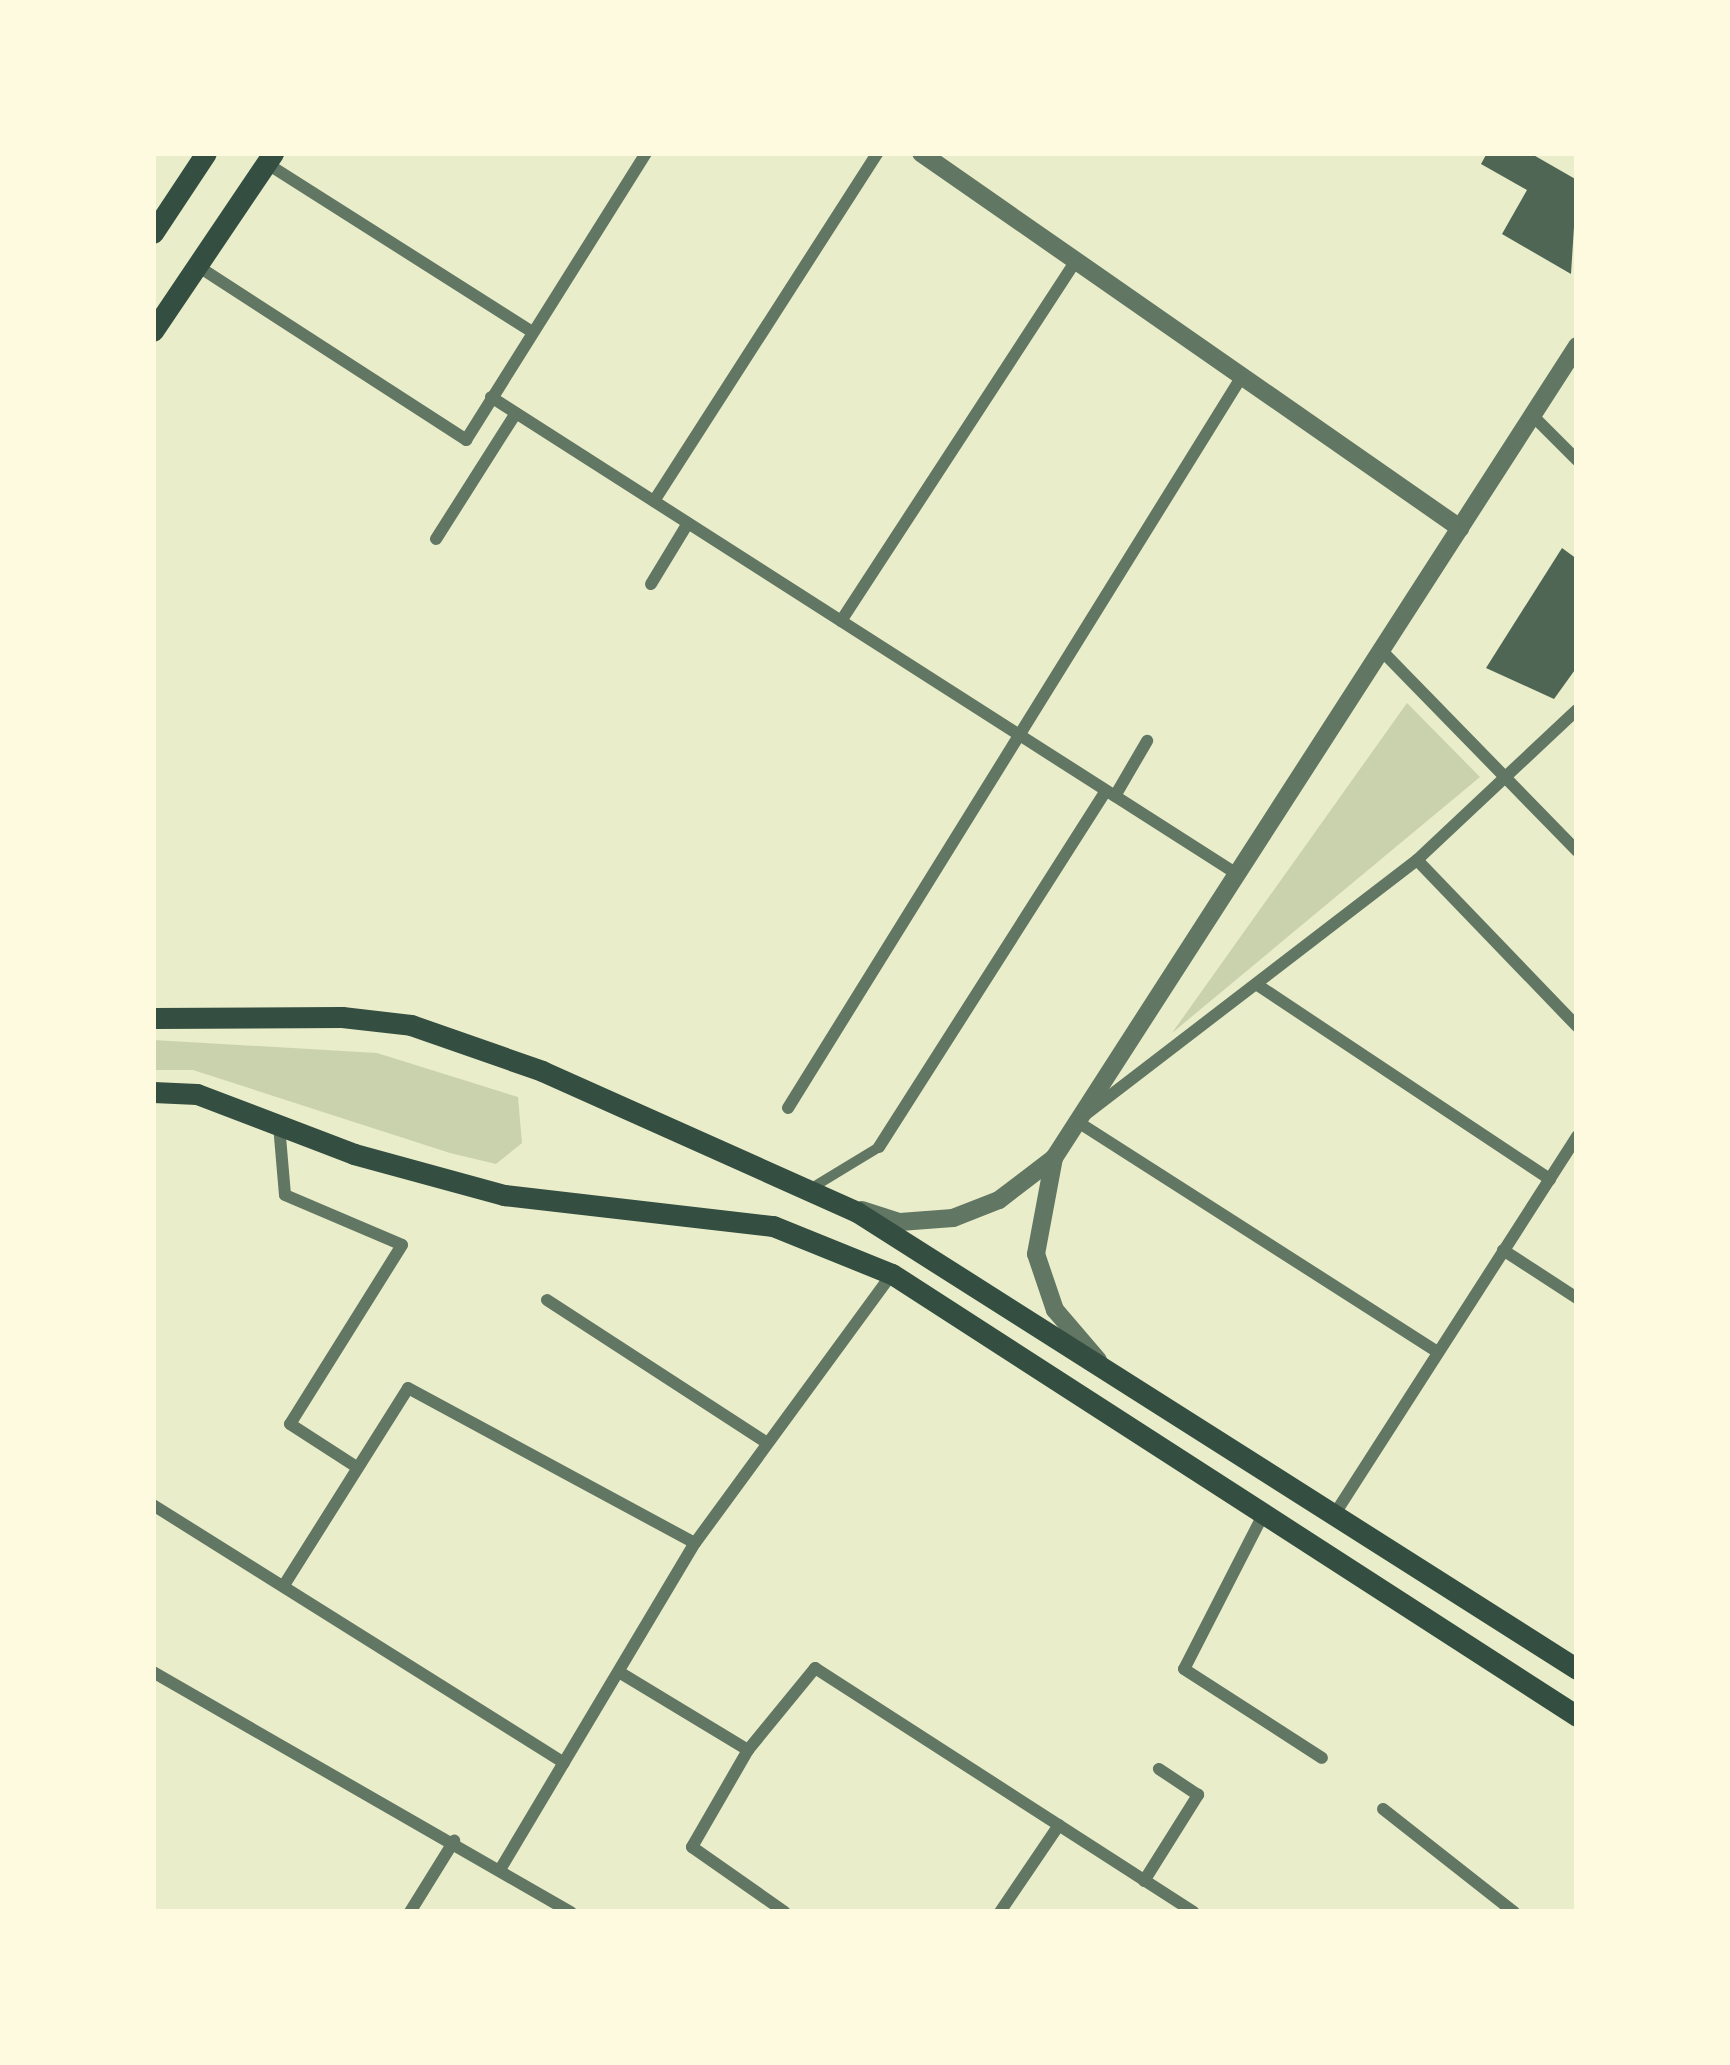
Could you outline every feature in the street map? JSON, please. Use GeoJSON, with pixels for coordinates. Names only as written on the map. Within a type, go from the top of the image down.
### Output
{"type":"FeatureCollection","features":[{"type":"Feature","properties":{"kind":"main road"},"geometry":{"type":"LineString","coordinates":[[153,233],[206,153]]}},
{"type":"Feature","properties":{"kind":"main road"},"geometry":{"type":"LineString","coordinates":[[153,331],[269,158]]}},
{"type":"Feature","properties":{"kind":"main road"},"geometry":{"type":"LineString","coordinates":[[153,1018],[343,1017],[411,1025],[542,1071],[812,1192],[946,1263],[1577,1669]]}},
{"type":"Feature","properties":{"kind":"main road"},"geometry":{"type":"LineString","coordinates":[[153,1092],[197,1094],[353,1154],[504,1195],[773,1226],[892,1274],[1577,1716]]}},
{"type":"Feature","properties":{"kind":"street"},"geometry":{"type":"LineString","coordinates":[[195,264],[466,440],[646,153]]}},
{"type":"Feature","properties":{"kind":"street"},"geometry":{"type":"LineString","coordinates":[[654,501],[878,153]]}},
{"type":"Feature","properties":{"kind":"street"},"geometry":{"type":"LineString","coordinates":[[921,153],[1460,528]]}},
{"type":"Feature","properties":{"kind":"street"},"geometry":{"type":"LineString","coordinates":[[269,158],[532,332]]}},
{"type":"Feature","properties":{"kind":"street"},"geometry":{"type":"LineString","coordinates":[[841,621],[1076,261]]}},
{"type":"Feature","properties":{"kind":"street"},"geometry":{"type":"LineString","coordinates":[[812,1192],[900,1222],[953,1218],[999,1200],[1054,1158],[1577,346]]}},
{"type":"Feature","properties":{"kind":"street"},"geometry":{"type":"LineString","coordinates":[[788,1108],[1242,376]]}},
{"type":"Feature","properties":{"kind":"street"},"geometry":{"type":"LineString","coordinates":[[491,397],[1237,874]]}},
{"type":"Feature","properties":{"kind":"street"},"geometry":{"type":"LineString","coordinates":[[436,538],[516,413]]}},
{"type":"Feature","properties":{"kind":"street"},"geometry":{"type":"LineString","coordinates":[[1532,415],[1577,460]]}},
{"type":"Feature","properties":{"kind":"street"},"geometry":{"type":"LineString","coordinates":[[651,584],[688,523]]}},
{"type":"Feature","properties":{"kind":"street"},"geometry":{"type":"LineString","coordinates":[[1381,650],[1577,851]]}},
{"type":"Feature","properties":{"kind":"street"},"geometry":{"type":"LineString","coordinates":[[1077,1121],[1417,860],[1577,710]]}},
{"type":"Feature","properties":{"kind":"street"},"geometry":{"type":"LineString","coordinates":[[812,1192],[879,1148],[1147,740]]}},
{"type":"Feature","properties":{"kind":"street"},"geometry":{"type":"LineString","coordinates":[[1417,860],[1577,1026]]}},
{"type":"Feature","properties":{"kind":"street"},"geometry":{"type":"LineString","coordinates":[[1256,984],[1550,1179]]}},
{"type":"Feature","properties":{"kind":"street"},"geometry":{"type":"LineString","coordinates":[[1077,1121],[1436,1352]]}},
{"type":"Feature","properties":{"kind":"street"},"geometry":{"type":"LineString","coordinates":[[279,1124],[285,1195],[402,1245],[290,1424],[355,1466]]}},
{"type":"Feature","properties":{"kind":"street"},"geometry":{"type":"LineString","coordinates":[[1336,1512],[1577,1136]]}},
{"type":"Feature","properties":{"kind":"street"},"geometry":{"type":"LineString","coordinates":[[1054,1158],[1036,1254],[1055,1310],[1100,1361]]}},
{"type":"Feature","properties":{"kind":"street"},"geometry":{"type":"LineString","coordinates":[[1503,1250],[1577,1298]]}},
{"type":"Feature","properties":{"kind":"street"},"geometry":{"type":"LineString","coordinates":[[501,1868],[694,1543],[892,1274]]}},
{"type":"Feature","properties":{"kind":"street"},"geometry":{"type":"LineString","coordinates":[[547,1300],[766,1442]]}},
{"type":"Feature","properties":{"kind":"street"},"geometry":{"type":"LineString","coordinates":[[286,1582],[408,1388],[694,1543]]}},
{"type":"Feature","properties":{"kind":"street"},"geometry":{"type":"LineString","coordinates":[[153,1505],[286,1582],[564,1763]]}},
{"type":"Feature","properties":{"kind":"street"},"geometry":{"type":"LineString","coordinates":[[1265,1512],[1184,1670],[1322,1759]]}},
{"type":"Feature","properties":{"kind":"street"},"geometry":{"type":"LineString","coordinates":[[785,1912],[692,1847],[748,1750],[815,1668],[1193,1912]]}},
{"type":"Feature","properties":{"kind":"street"},"geometry":{"type":"LineString","coordinates":[[153,1672],[571,1912]]}},
{"type":"Feature","properties":{"kind":"street"},"geometry":{"type":"LineString","coordinates":[[620,1672],[748,1750]]}},
{"type":"Feature","properties":{"kind":"street"},"geometry":{"type":"LineString","coordinates":[[1144,1880],[1198,1795],[1159,1769]]}},
{"type":"Feature","properties":{"kind":"street"},"geometry":{"type":"LineString","coordinates":[[1383,1809],[1514,1912]]}},
{"type":"Feature","properties":{"kind":"street"},"geometry":{"type":"LineString","coordinates":[[1000,1912],[1059,1826]]}},
{"type":"Feature","properties":{"kind":"street"},"geometry":{"type":"LineString","coordinates":[[410,1912],[454,1841]]}},
{"type":"Feature","properties":{"kind":"green space"},"geometry":{"type":"Polygon","coordinates":[[[1407,703],[1480,777],[1172,1033],[1407,703]]]}},
{"type":"Feature","properties":{"kind":"green space"},"geometry":{"type":"Polygon","coordinates":[[[153,1040],[377,1053],[518,1097],[522,1143],[496,1164],[450,1153],[193,1070],[153,1070],[153,1040]]]}},
{"type":"Feature","properties":{"kind":"building"},"geometry":{"type":"Polygon","coordinates":[[[1487,153],[1530,153],[1577,180],[1571,274],[1502,234],[1527,190],[1481,164],[1487,153]]]}},
{"type":"Feature","properties":{"kind":"building"},"geometry":{"type":"Polygon","coordinates":[[[1562,548],[1577,559],[1577,667],[1554,699],[1486,668],[1562,548]]]}}]}
